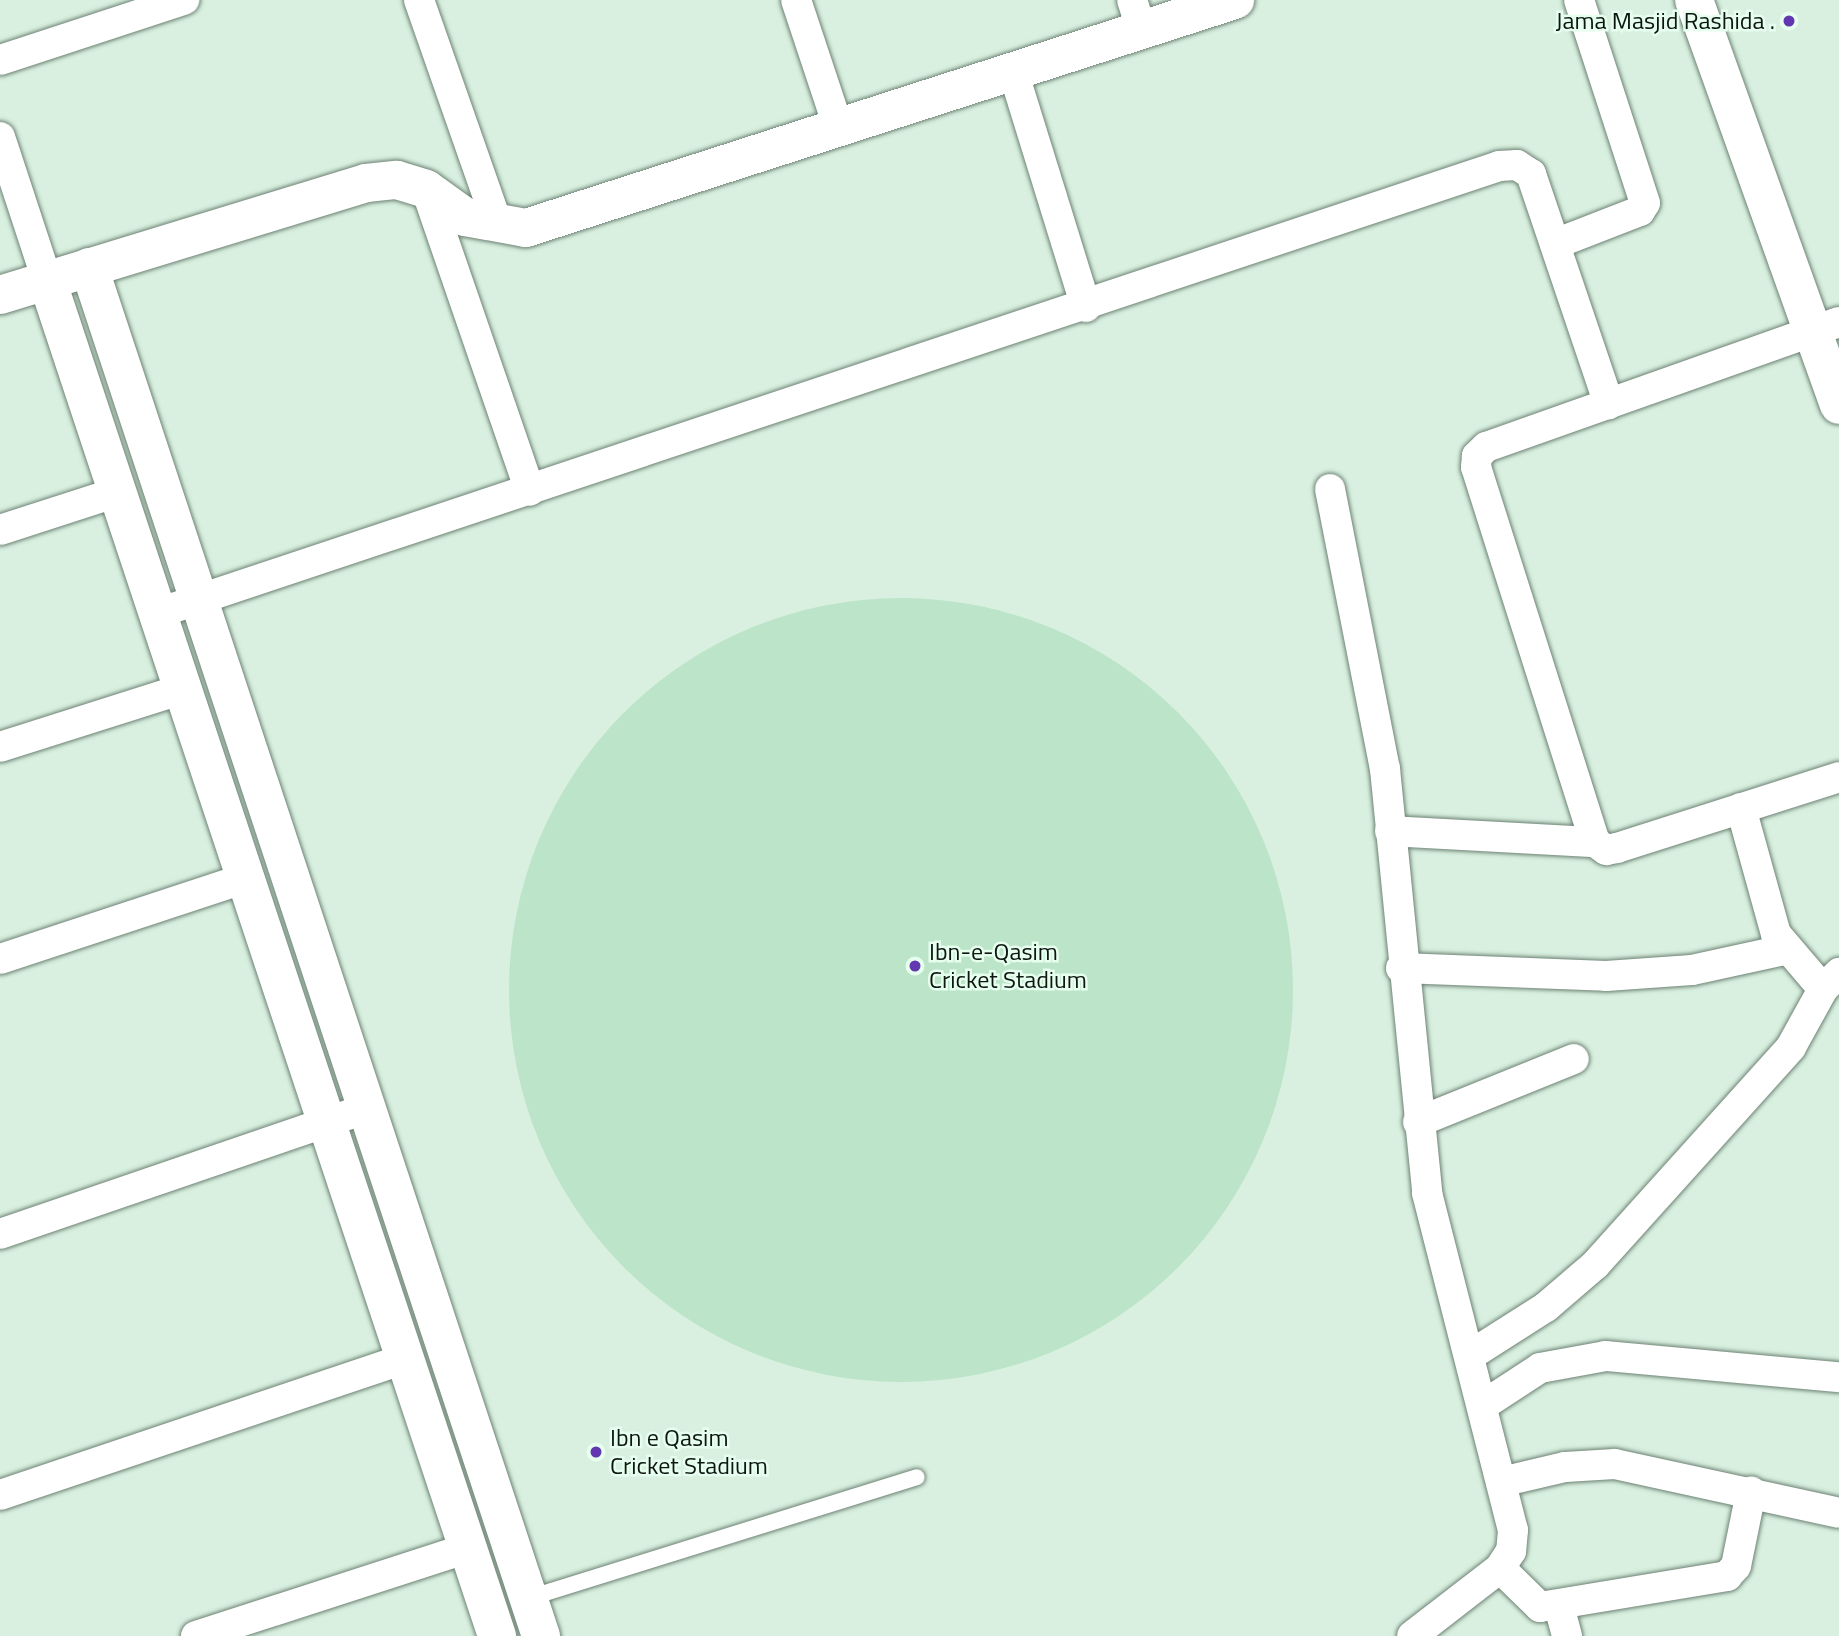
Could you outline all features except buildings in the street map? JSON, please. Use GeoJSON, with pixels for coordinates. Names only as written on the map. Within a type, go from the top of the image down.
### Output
{"type":"FeatureCollection","features":[{"type":"Feature","properties":{"kind":"street"},"geometry":{"type":"LineString","coordinates":[[0,60],[184,0]]}},
{"type":"Feature","properties":{"kind":"street"},"geometry":{"type":"LineString","coordinates":[[796,0],[839,129]]}},
{"type":"Feature","properties":{"kind":"street"},"geometry":{"type":"LineString","coordinates":[[0,295],[366,183],[397,180],[426,189],[465,217],[498,226],[526,228],[1013,71],[1137,14],[1235,0]]}},
{"type":"Feature","properties":{"kind":"street"},"geometry":{"type":"LineString","coordinates":[[1555,244],[1640,211],[1645,203],[1579,0]]}},
{"type":"Feature","properties":{"kind":"street"},"geometry":{"type":"LineString","coordinates":[[1694,0],[1826,326],[1839,405]]}},
{"type":"Feature","properties":{"kind":"street"},"geometry":{"type":"LineString","coordinates":[[427,2],[498,226]]}},
{"type":"Feature","properties":{"kind":"street"},"geometry":{"type":"LineString","coordinates":[[1013,71],[1086,307]]}},
{"type":"Feature","properties":{"kind":"street"},"geometry":{"type":"LineString","coordinates":[[0,137],[497,1636]]}},
{"type":"Feature","properties":{"kind":"street"},"geometry":{"type":"LineString","coordinates":[[158,613],[1086,307],[1499,166],[1517,165],[1531,174],[1609,404]]}},
{"type":"Feature","properties":{"kind":"street"},"geometry":{"type":"LineString","coordinates":[[426,189],[530,491]]}},
{"type":"Feature","properties":{"kind":"street"},"geometry":{"type":"LineString","coordinates":[[89,267],[201,599],[541,1636]]}},
{"type":"Feature","properties":{"kind":"street"},"geometry":{"type":"LineString","coordinates":[[1595,842],[1477,456],[1486,447],[1826,326]]}},
{"type":"Feature","properties":{"kind":"street"},"geometry":{"type":"LineString","coordinates":[[1330,489],[1385,769],[1401,968],[1427,1193],[1513,1530],[1511,1551],[1500,1568],[1412,1636]]}},
{"type":"Feature","properties":{"kind":"street"},"geometry":{"type":"LineString","coordinates":[[0,530],[118,492]]}},
{"type":"Feature","properties":{"kind":"street"},"geometry":{"type":"LineString","coordinates":[[0,747],[183,689]]}},
{"type":"Feature","properties":{"kind":"street"},"geometry":{"type":"LineString","coordinates":[[1390,831],[1595,842],[1606,850],[1839,777]]}},
{"type":"Feature","properties":{"kind":"street"},"geometry":{"type":"LineString","coordinates":[[1469,1356],[1546,1307],[1595,1265],[1791,1046],[1831,981],[1784,950],[1766,910],[1741,808]]}},
{"type":"Feature","properties":{"kind":"street"},"geometry":{"type":"LineString","coordinates":[[0,960],[247,878]]}},
{"type":"Feature","properties":{"kind":"street"},"geometry":{"type":"LineString","coordinates":[[1401,968],[1606,976],[1692,970],[1784,950]]}},
{"type":"Feature","properties":{"kind":"street"},"geometry":{"type":"LineString","coordinates":[[1418,1122],[1574,1059]]}},
{"type":"Feature","properties":{"kind":"street"},"geometry":{"type":"LineString","coordinates":[[0,1234],[368,1108]]}},
{"type":"Feature","properties":{"kind":"street"},"geometry":{"type":"LineString","coordinates":[[1482,1406],[1540,1368],[1606,1356],[1839,1377]]}},
{"type":"Feature","properties":{"kind":"street"},"geometry":{"type":"LineString","coordinates":[[0,1495],[406,1358]]}},
{"type":"Feature","properties":{"kind":"street"},"geometry":{"type":"LineString","coordinates":[[1501,1482],[1565,1467],[1615,1464],[1839,1513]]}},
{"type":"Feature","properties":{"kind":"street"},"geometry":{"type":"LineString","coordinates":[[1500,1568],[1530,1602],[1559,1606],[1727,1576],[1736,1566],[1751,1493]]}},
{"type":"Feature","properties":{"kind":"street"},"geometry":{"type":"LineString","coordinates":[[196,1636],[468,1548]]}},
{"type":"Feature","properties":{"kind":"street"},"geometry":{"type":"LineString","coordinates":[[1559,1606],[1567,1636]]}},
{"type":"Feature","properties":{"kind":"lane"},"geometry":{"type":"LineString","coordinates":[[529,1598],[917,1477]]}},
{"type":"Feature","properties":{"kind":"green space"},"geometry":{"type":"Polygon","coordinates":[[[901,598],[977,605],[1051,628],[1086,644],[1119,664],[1150,687],[1178,713],[1204,741],[1227,772],[1247,805],[1263,840],[1286,914],[1293,990],[1286,1066],[1263,1140],[1247,1175],[1227,1208],[1204,1239],[1178,1267],[1150,1293],[1119,1316],[1086,1336],[1051,1352],[977,1375],[901,1382],[825,1375],[751,1352],[716,1336],[683,1316],[652,1293],[624,1267],[598,1239],[575,1208],[555,1175],[539,1140],[516,1066],[509,990],[516,914],[539,840],[555,805],[575,772],[598,741],[624,713],[652,687],[683,664],[716,644],[751,628],[825,605],[901,598]]]}},
{"type":"Feature","properties":{"kind":"place","name":"Jama Masjid Rashida ."},"geometry":{"type":"Point","coordinates":[1789,21]}},
{"type":"Feature","properties":{"kind":"place","name":"Ibn-e-Qasim Cricket Stadium"},"geometry":{"type":"Point","coordinates":[915,966]}},
{"type":"Feature","properties":{"kind":"place","name":"Ibn e Qasim Cricket Stadium"},"geometry":{"type":"Point","coordinates":[596,1452]}}]}
